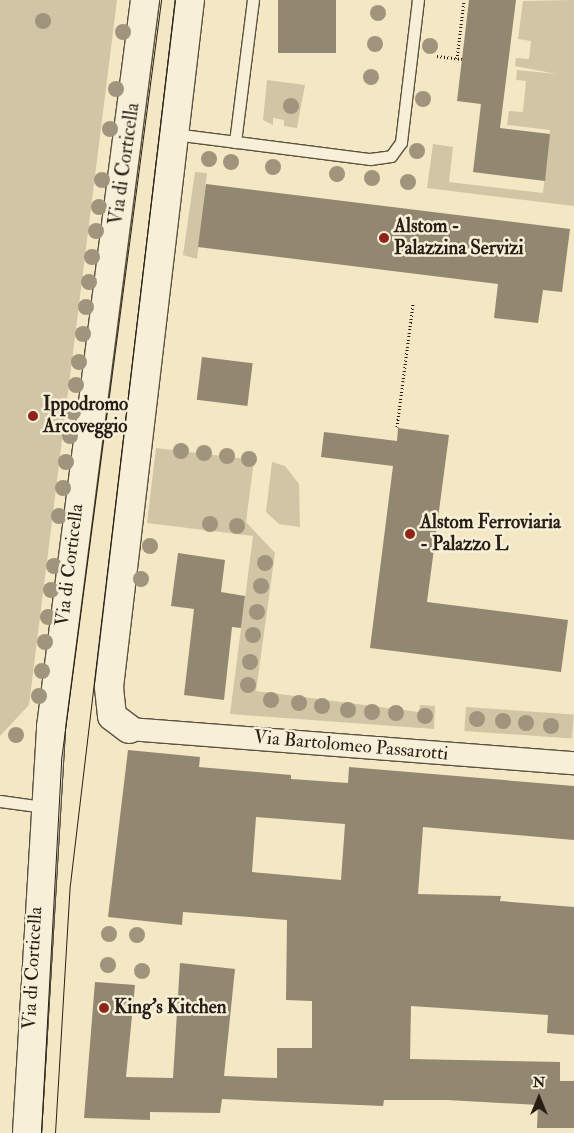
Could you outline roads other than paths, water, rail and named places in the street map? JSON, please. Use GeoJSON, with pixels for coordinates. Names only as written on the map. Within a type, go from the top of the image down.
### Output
{"type":"FeatureCollection","features":[{"type":"Feature","properties":{"kind":"main road","name":"Via di Corticella"},"geometry":{"type":"LineString","coordinates":[[26,1133],[43,807],[88,412],[146,0]]}},
{"type":"Feature","properties":{"kind":"main road"},"geometry":{"type":"LineString","coordinates":[[128,729],[110,713],[109,687],[190,0]]}},
{"type":"Feature","properties":{"kind":"street","name":"Via Bartolomeo Passarotti"},"geometry":{"type":"LineString","coordinates":[[128,729],[574,764]]}},
{"type":"Feature","properties":{"kind":"lane"},"geometry":{"type":"LineString","coordinates":[[235,142],[253,0]]}},
{"type":"Feature","properties":{"kind":"lane"},"geometry":{"type":"LineString","coordinates":[[174,134],[370,158],[396,153],[401,142],[418,0]]}},
{"type":"Feature","properties":{"kind":"lane"},"geometry":{"type":"LineString","coordinates":[[0,801],[43,807]]}},
{"type":"Feature","properties":{"kind":"tram line"},"geometry":{"type":"LineString","coordinates":[[41,1133],[61,760],[161,0]]}},
{"type":"Feature","properties":{"kind":"tram line"},"geometry":{"type":"LineString","coordinates":[[55,1133],[70,884],[175,0]]}},
{"type":"Feature","properties":{"kind":"place","name":"Alstom - Palazzina Servizi"},"geometry":{"type":"Point","coordinates":[384,238]}},
{"type":"Feature","properties":{"kind":"place","name":"Ippodromo Arcoveggio"},"geometry":{"type":"Point","coordinates":[33,416]}},
{"type":"Feature","properties":{"kind":"place","name":"Alstom Ferroviaria - Palazzo L"},"geometry":{"type":"Point","coordinates":[410,534]}},
{"type":"Feature","properties":{"kind":"place","name":"King's Kitchen"},"geometry":{"type":"Point","coordinates":[104,1008]}}]}
